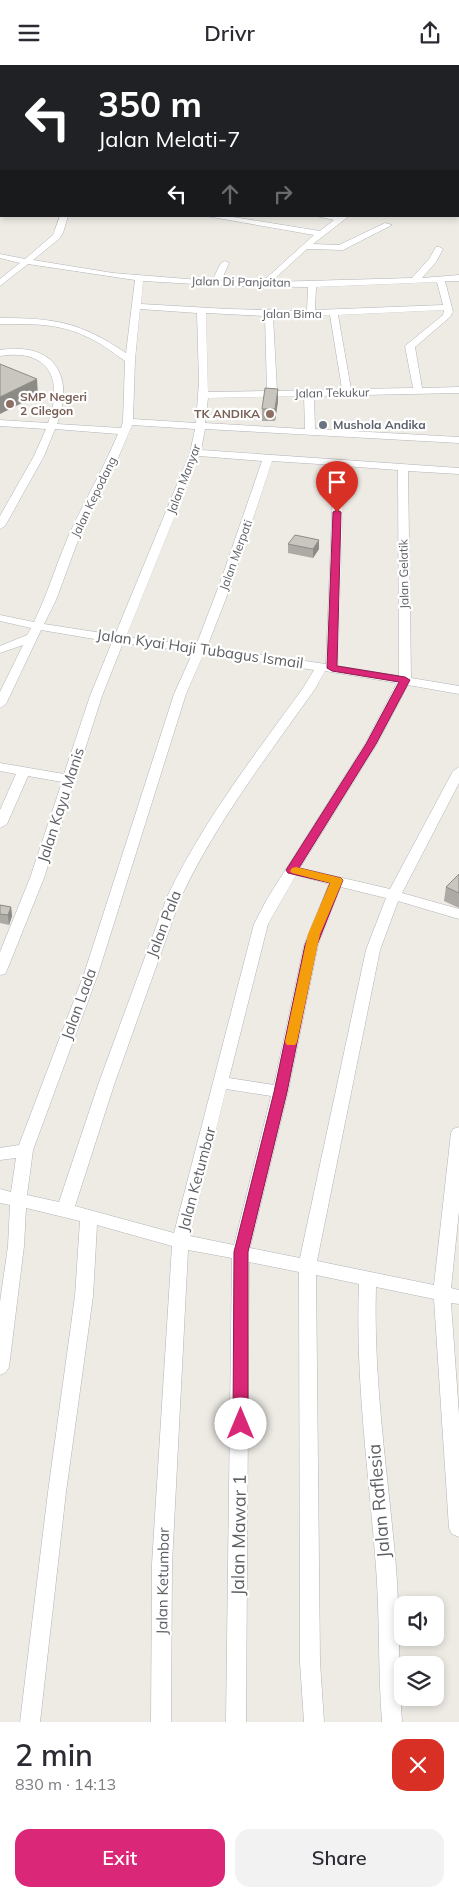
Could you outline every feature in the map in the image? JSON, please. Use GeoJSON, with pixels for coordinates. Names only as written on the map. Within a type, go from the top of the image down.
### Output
{"type":"FeatureCollection","features":[{"type":"Feature","properties":{"kind":"street"},"geometry":{"type":"LineString","coordinates":[[0,283],[59,233],[64,217]]}},
{"type":"Feature","properties":{"kind":"street"},"geometry":{"type":"LineString","coordinates":[[216,217],[323,234]]}},
{"type":"Feature","properties":{"kind":"street"},"geometry":{"type":"LineString","coordinates":[[270,226],[274,217]]}},
{"type":"Feature","properties":{"kind":"street"},"geometry":{"type":"LineString","coordinates":[[265,283],[305,247],[344,218]]}},
{"type":"Feature","properties":{"kind":"street"},"geometry":{"type":"LineString","coordinates":[[305,247],[340,248],[388,225]]}},
{"type":"Feature","properties":{"kind":"street"},"geometry":{"type":"LineString","coordinates":[[415,280],[433,260],[439,249]]}},
{"type":"Feature","properties":{"kind":"street","name":"Jalan Di Panjaitan"},"geometry":{"type":"LineString","coordinates":[[0,257],[67,269],[139,278],[216,282],[312,283],[459,278]]}},
{"type":"Feature","properties":{"kind":"street"},"geometry":{"type":"LineString","coordinates":[[216,282],[225,263]]}},
{"type":"Feature","properties":{"kind":"street","name":"Jalan Kepodang"},"geometry":{"type":"LineString","coordinates":[[0,704],[30,638],[50,600],[78,527],[126,426],[130,360],[139,278]]}},
{"type":"Feature","properties":{"kind":"street"},"geometry":{"type":"LineString","coordinates":[[418,391],[410,346],[446,317],[448,307],[440,279]]}},
{"type":"Feature","properties":{"kind":"street"},"geometry":{"type":"LineString","coordinates":[[311,314],[312,283]]}},
{"type":"Feature","properties":{"kind":"street","name":"Jalan Bima"},"geometry":{"type":"LineString","coordinates":[[136,306],[269,314],[334,314],[448,307]]}},
{"type":"Feature","properties":{"kind":"street","name":"Jalan Manyar"},"geometry":{"type":"LineString","coordinates":[[120,639],[195,453],[202,424],[204,395],[201,310]]}},
{"type":"Feature","properties":{"kind":"street"},"geometry":{"type":"LineString","coordinates":[[269,314],[272,394]]}},
{"type":"Feature","properties":{"kind":"street"},"geometry":{"type":"LineString","coordinates":[[334,314],[347,393]]}},
{"type":"Feature","properties":{"kind":"street"},"geometry":{"type":"LineString","coordinates":[[0,321],[39,322],[76,329],[93,336],[130,360]]}},
{"type":"Feature","properties":{"kind":"street"},"geometry":{"type":"LineString","coordinates":[[0,353],[11,351],[32,353],[42,357],[57,376],[59,388],[53,425],[0,526]]}},
{"type":"Feature","properties":{"kind":"street","name":"Jalan Tekukur"},"geometry":{"type":"LineString","coordinates":[[204,395],[459,390]]}},
{"type":"Feature","properties":{"kind":"street"},"geometry":{"type":"LineString","coordinates":[[309,394],[310,431]]}},
{"type":"Feature","properties":{"kind":"street"},"geometry":{"type":"LineString","coordinates":[[0,423],[126,426],[202,424],[459,440]]}},
{"type":"Feature","properties":{"kind":"street"},"geometry":{"type":"LineString","coordinates":[[195,453],[459,471]]}},
{"type":"Feature","properties":{"kind":"street","name":"Jalan Merpati"},"geometry":{"type":"LineString","coordinates":[[200,649],[229,574],[268,459]]}},
{"type":"Feature","properties":{"kind":"street"},"geometry":{"type":"LineString","coordinates":[[327,667],[339,464]]}},
{"type":"Feature","properties":{"kind":"street","name":"Jalan Gelatik"},"geometry":{"type":"LineString","coordinates":[[403,467],[405,680]]}},
{"type":"Feature","properties":{"kind":"street","name":"Jalan Kyai Haji Tubagus Ismail"},"geometry":{"type":"LineString","coordinates":[[0,618],[36,626],[327,667],[459,690]]}},
{"type":"Feature","properties":{"kind":"street"},"geometry":{"type":"LineString","coordinates":[[0,650],[30,638]]}},
{"type":"Feature","properties":{"kind":"street","name":"Jalan Kayu Manis"},"geometry":{"type":"LineString","coordinates":[[0,968],[37,878],[96,696],[120,639]]}},
{"type":"Feature","properties":{"kind":"street","name":"Jalan Lada"},"geometry":{"type":"LineString","coordinates":[[0,1367],[16,1245],[18,1199],[25,1150],[91,974],[180,694],[200,649]]}},
{"type":"Feature","properties":{"kind":"street","name":"Jalan Pala"},"geometry":{"type":"LineString","coordinates":[[65,1210],[106,1085],[174,897],[185,872],[200,845],[309,689],[327,667]]}},
{"type":"Feature","properties":{"kind":"street","name":"Jalan Ketumbar"},"geometry":{"type":"LineString","coordinates":[[161,1722],[162,1565],[173,1359],[180,1271],[180,1241],[222,1083],[261,924],[266,912],[371,744],[405,680]]}},
{"type":"Feature","properties":{"kind":"street"},"geometry":{"type":"LineString","coordinates":[[0,767],[69,779]]}},
{"type":"Feature","properties":{"kind":"street"},"geometry":{"type":"LineString","coordinates":[[0,824],[24,771]]}},
{"type":"Feature","properties":{"kind":"street"},"geometry":{"type":"LineString","coordinates":[[314,1722],[310,1662],[307,1267],[367,975],[380,926],[394,895],[459,771]]}},
{"type":"Feature","properties":{"kind":"street"},"geometry":{"type":"LineString","coordinates":[[292,870],[394,895],[459,914]]}},
{"type":"Feature","properties":{"kind":"street","name":"Jalan Mawar 1"},"geometry":{"type":"LineString","coordinates":[[236,1722],[241,1252],[280,1092],[311,945],[337,880]]}},
{"type":"Feature","properties":{"kind":"street"},"geometry":{"type":"LineString","coordinates":[[222,1083],[280,1092]]}},
{"type":"Feature","properties":{"kind":"street"},"geometry":{"type":"LineString","coordinates":[[459,1133],[442,1293],[444,1342],[459,1528]]}},
{"type":"Feature","properties":{"kind":"street"},"geometry":{"type":"LineString","coordinates":[[0,1154],[25,1150]]}},
{"type":"Feature","properties":{"kind":"street"},"geometry":{"type":"LineString","coordinates":[[0,1196],[65,1210],[180,1241],[459,1297]]}},
{"type":"Feature","properties":{"kind":"street"},"geometry":{"type":"LineString","coordinates":[[30,1722],[57,1492],[84,1296],[89,1217]]}},
{"type":"Feature","properties":{"kind":"street","name":"Jalan Raflesia"},"geometry":{"type":"LineString","coordinates":[[368,1279],[367,1306],[373,1436],[386,1569],[388,1672],[392,1722]]}},
{"type":"Feature","properties":{"kind":"building"},"geometry":{"type":"Polygon","coordinates":[[[0,364],[37,379],[0,397],[0,364]]]}},
{"type":"Feature","properties":{"kind":"building"},"geometry":{"type":"Polygon","coordinates":[[[265,388],[278,389],[275,409],[262,409],[265,388]]]}},
{"type":"Feature","properties":{"kind":"building"},"geometry":{"type":"Polygon","coordinates":[[[295,535],[319,540],[313,549],[288,544],[295,535]]]}},
{"type":"Feature","properties":{"kind":"building"},"geometry":{"type":"Polygon","coordinates":[[[459,874],[459,893],[446,887],[459,874]]]}},
{"type":"Feature","properties":{"kind":"building"},"geometry":{"type":"Polygon","coordinates":[[[0,905],[11,907],[8,915],[0,914],[0,905]]]}},
{"type":"Feature","properties":{"kind":"slow traffic"},"geometry":{"type":"LineString","coordinates":[[291,1042],[314,934],[337,880],[296,871]]}},
{"type":"Feature","properties":{"kind":"place","name":"SMP Negeri 2 Cilegon"},"geometry":{"type":"Point","coordinates":[10,404]}},
{"type":"Feature","properties":{"kind":"place","name":"TK ANDIKA"},"geometry":{"type":"Point","coordinates":[270,414]}},
{"type":"Feature","properties":{"kind":"place","name":"Mushola Andika"},"geometry":{"type":"Point","coordinates":[323,425]}},
{"type":"Feature","properties":{"kind":"route"},"geometry":{"type":"LineString","coordinates":[[241,1424],[241,1252],[280,1092],[311,945],[337,880],[292,870],[371,744],[405,680],[332,668],[337,512]]}}]}
